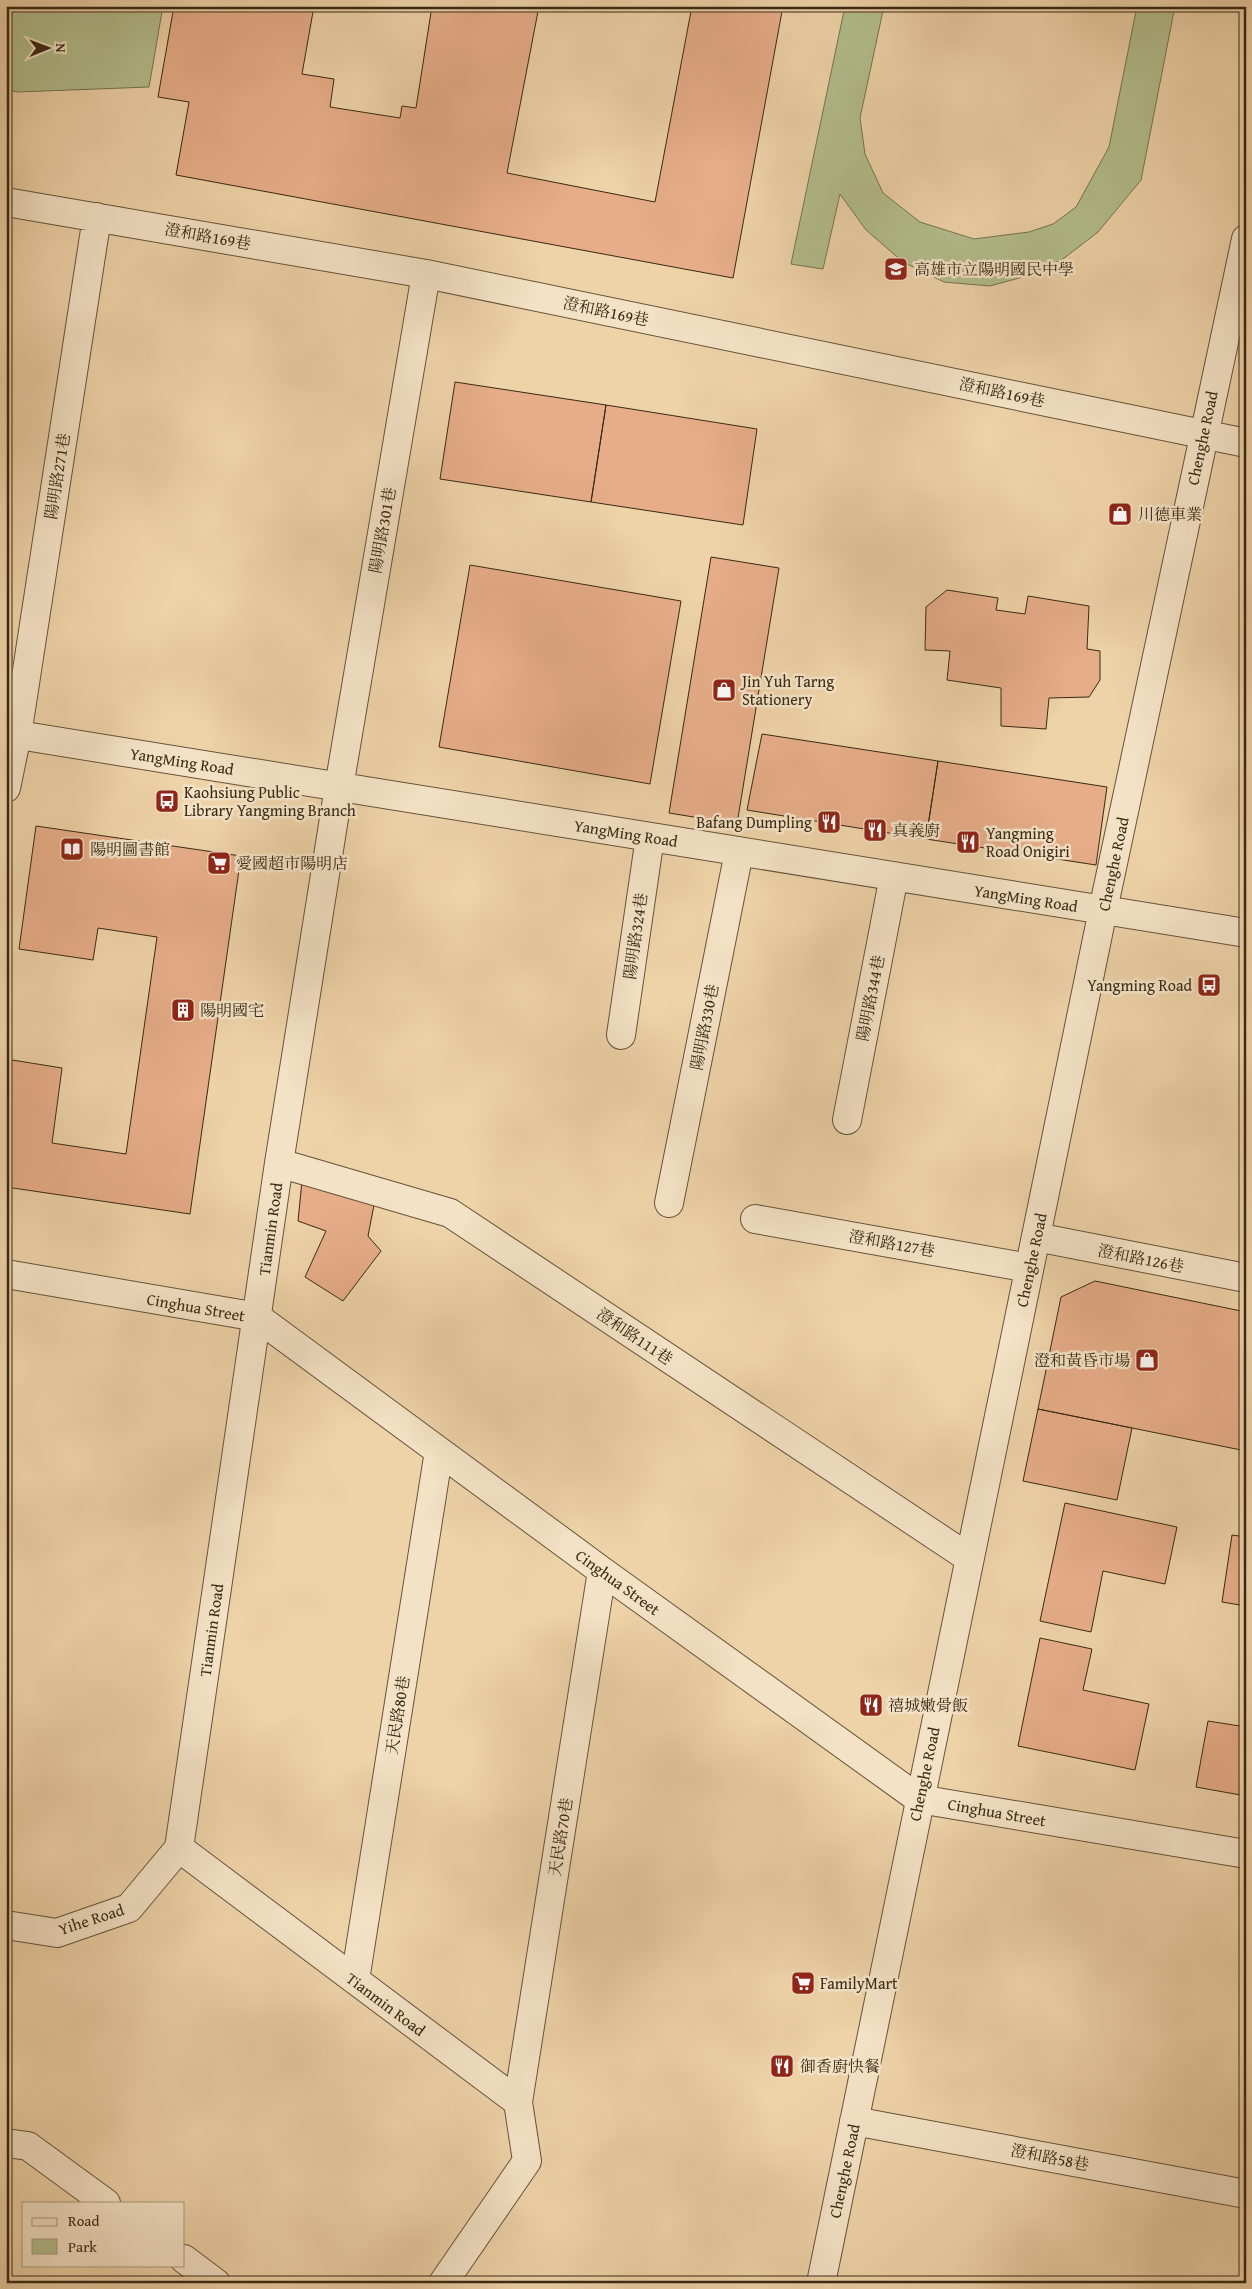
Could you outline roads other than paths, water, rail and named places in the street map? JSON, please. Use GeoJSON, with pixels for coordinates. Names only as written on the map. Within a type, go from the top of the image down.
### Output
{"type":"FeatureCollection","features":[{"type":"Feature","properties":{"kind":"street","name":"澄和路169巷"},"geometry":{"type":"LineString","coordinates":[[6,202],[426,274],[1246,442]]}},
{"type":"Feature","properties":{"kind":"street","name":"陽明路271巷"},"geometry":{"type":"LineString","coordinates":[[6,788],[12,734],[97,218]]}},
{"type":"Feature","properties":{"kind":"street","name":"Chenghe Road"},"geometry":{"type":"LineString","coordinates":[[821,2283],[1103,910],[1246,239]]}},
{"type":"Feature","properties":{"kind":"street","name":"陽明路301巷"},"geometry":{"type":"LineString","coordinates":[[339,787],[426,274]]}},
{"type":"Feature","properties":{"kind":"street","name":"YangMing Road"},"geometry":{"type":"LineString","coordinates":[[12,734],[1246,933]]}},
{"type":"Feature","properties":{"kind":"street","name":"Tianmin Road"},"geometry":{"type":"LineString","coordinates":[[339,787],[279,1163],[179,1848],[518,2102]]}},
{"type":"Feature","properties":{"kind":"street","name":"陽明路324巷"},"geometry":{"type":"LineString","coordinates":[[621,1036],[650,837]]}},
{"type":"Feature","properties":{"kind":"street","name":"陽明路330巷"},"geometry":{"type":"LineString","coordinates":[[669,1203],[740,852]]}},
{"type":"Feature","properties":{"kind":"street","name":"陽明路344巷"},"geometry":{"type":"LineString","coordinates":[[847,1120],[894,876]]}},
{"type":"Feature","properties":{"kind":"street","name":"澄和路111巷"},"geometry":{"type":"LineString","coordinates":[[279,1163],[450,1212],[969,1558]]}},
{"type":"Feature","properties":{"kind":"street","name":"澄和路127巷"},"geometry":{"type":"LineString","coordinates":[[755,1219],[1029,1268]]}},
{"type":"Feature","properties":{"kind":"street","name":"澄和路126巷"},"geometry":{"type":"LineString","coordinates":[[1036,1237],[1246,1278]]}},
{"type":"Feature","properties":{"kind":"street","name":"Cinghua Street"},"geometry":{"type":"LineString","coordinates":[[6,1274],[257,1317],[602,1571],[919,1799],[1246,1854]]}},
{"type":"Feature","properties":{"kind":"street","name":"天民路80巷"},"geometry":{"type":"LineString","coordinates":[[355,1980],[438,1451]]}},
{"type":"Feature","properties":{"kind":"street","name":"天民路70巷"},"geometry":{"type":"LineString","coordinates":[[518,2102],[602,1571]]}},
{"type":"Feature","properties":{"kind":"street","name":"Yihe Road"},"geometry":{"type":"LineString","coordinates":[[6,1925],[57,1933],[129,1908],[179,1848]]}},
{"type":"Feature","properties":{"kind":"street"},"geometry":{"type":"LineString","coordinates":[[443,2283],[527,2161],[518,2102]]}},
{"type":"Feature","properties":{"kind":"street","name":"澄和路58巷"},"geometry":{"type":"LineString","coordinates":[[854,2121],[1246,2194]]}},
{"type":"Feature","properties":{"kind":"street"},"geometry":{"type":"LineString","coordinates":[[6,2142],[28,2146],[105,2202]]}},
{"type":"Feature","properties":{"kind":"street"},"geometry":{"type":"LineString","coordinates":[[185,2260],[216,2283]]}},
{"type":"Feature","properties":{"kind":"place","name":"高雄市立陽明國民中學"},"geometry":{"type":"Point","coordinates":[896,269]}},
{"type":"Feature","properties":{"kind":"place","name":"川德車業"},"geometry":{"type":"Point","coordinates":[1120,514]}},
{"type":"Feature","properties":{"kind":"place","name":"Jin Yuh Tarng Stationery"},"geometry":{"type":"Point","coordinates":[724,690]}},
{"type":"Feature","properties":{"kind":"place","name":"Kaohsiung Public Library Yangming Branch"},"geometry":{"type":"Point","coordinates":[167,801]}},
{"type":"Feature","properties":{"kind":"place","name":"Bafang Dumpling"},"geometry":{"type":"Point","coordinates":[829,822]}},
{"type":"Feature","properties":{"kind":"place","name":"真義廚"},"geometry":{"type":"Point","coordinates":[875,830]}},
{"type":"Feature","properties":{"kind":"place","name":"Yangming Road Onigiri"},"geometry":{"type":"Point","coordinates":[968,842]}},
{"type":"Feature","properties":{"kind":"place","name":"陽明圖書館"},"geometry":{"type":"Point","coordinates":[72,849]}},
{"type":"Feature","properties":{"kind":"place","name":"愛國超市陽明店"},"geometry":{"type":"Point","coordinates":[219,863]}},
{"type":"Feature","properties":{"kind":"place","name":"Yangming Road"},"geometry":{"type":"Point","coordinates":[1209,985]}},
{"type":"Feature","properties":{"kind":"place","name":"陽明國宅"},"geometry":{"type":"Point","coordinates":[183,1010]}},
{"type":"Feature","properties":{"kind":"place","name":"澄和黃昏市場"},"geometry":{"type":"Point","coordinates":[1147,1360]}},
{"type":"Feature","properties":{"kind":"place","name":"禧城嫩骨飯"},"geometry":{"type":"Point","coordinates":[871,1705]}},
{"type":"Feature","properties":{"kind":"place","name":"FamilyMart"},"geometry":{"type":"Point","coordinates":[803,1983]}},
{"type":"Feature","properties":{"kind":"place","name":"御香廚快餐"},"geometry":{"type":"Point","coordinates":[782,2066]}}]}
